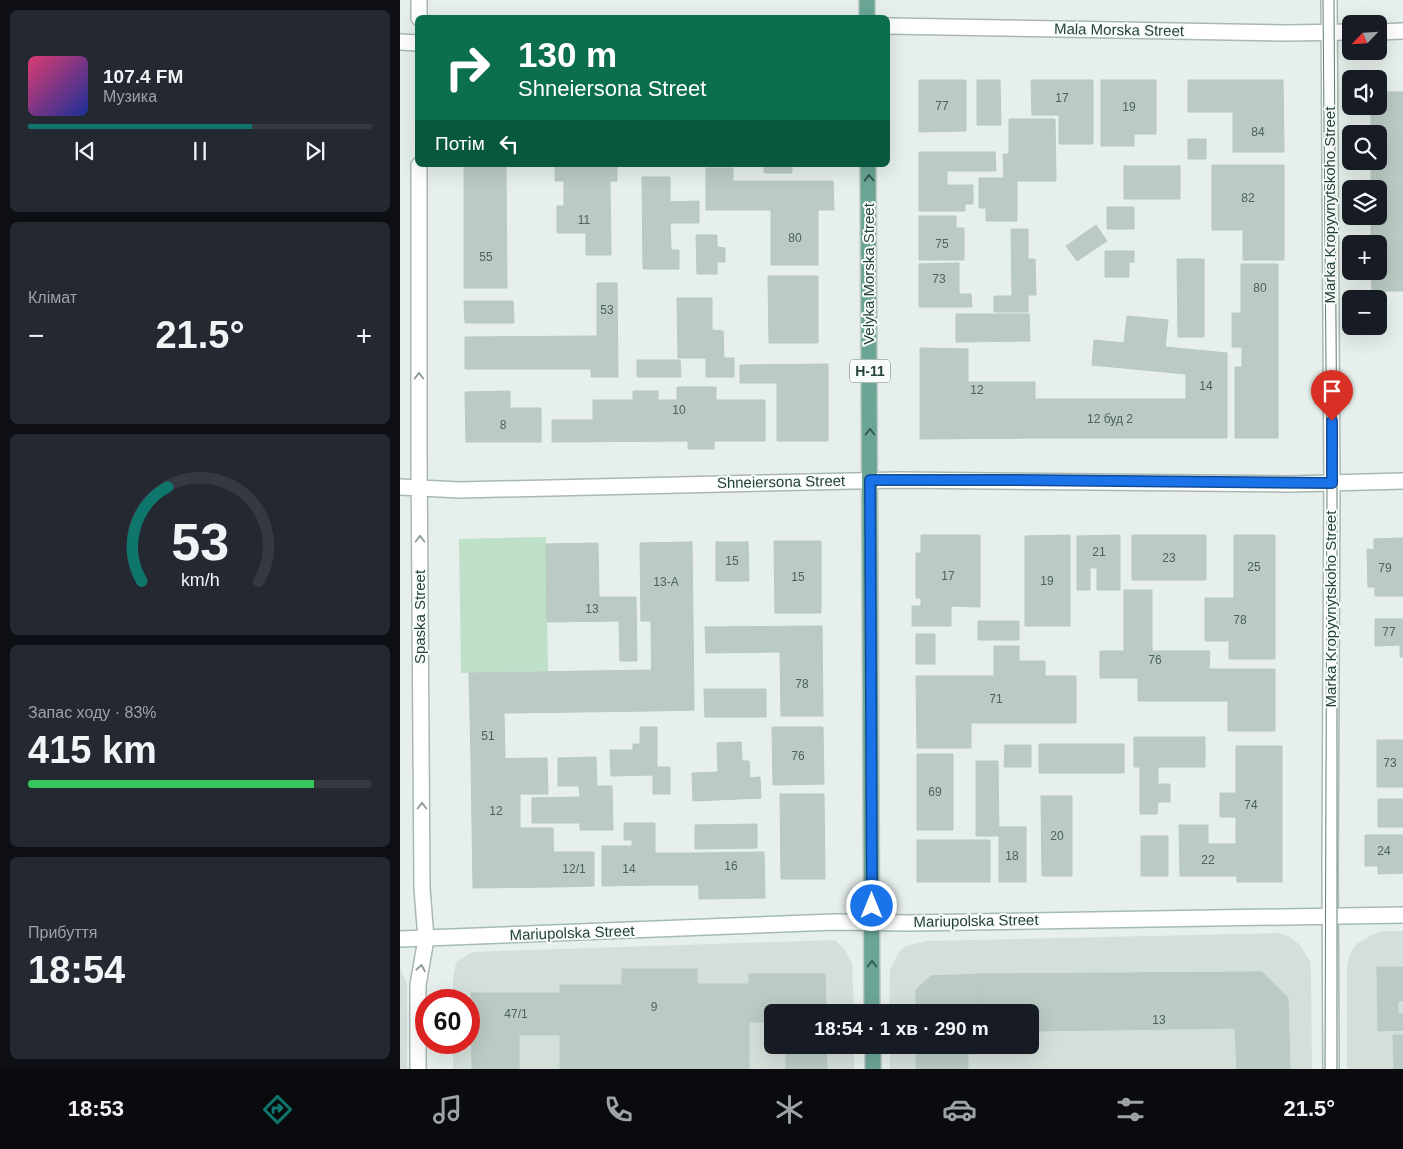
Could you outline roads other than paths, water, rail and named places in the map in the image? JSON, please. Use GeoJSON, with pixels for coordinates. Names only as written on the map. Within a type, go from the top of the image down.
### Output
{"type":"FeatureCollection","features":[{"type":"Feature","properties":{"kind":"main road"},"geometry":{"type":"LineString","coordinates":[[867,0],[867,15]]}},
{"type":"Feature","properties":{"kind":"main road","name":"Velyka Morska Street"},"geometry":{"type":"LineString","coordinates":[[868,167],[872,1004]]}},
{"type":"Feature","properties":{"kind":"main road"},"geometry":{"type":"LineString","coordinates":[[872,1054],[873,1069]]}},
{"type":"Feature","properties":{"kind":"street"},"geometry":{"type":"LineString","coordinates":[[419,0],[419,15]]}},
{"type":"Feature","properties":{"kind":"street","name":"Marka Kropyvnytskoho Street"},"geometry":{"type":"LineString","coordinates":[[1329,0],[1332,483],[1331,1069]]}},
{"type":"Feature","properties":{"kind":"street","name":"Mala Morska Street"},"geometry":{"type":"LineString","coordinates":[[890,26],[1342,32]]}},
{"type":"Feature","properties":{"kind":"street"},"geometry":{"type":"LineString","coordinates":[[1388,32],[1403,31]]}},
{"type":"Feature","properties":{"kind":"street"},"geometry":{"type":"LineString","coordinates":[[400,42],[415,43]]}},
{"type":"Feature","properties":{"kind":"street","name":"Spaska Street"},"geometry":{"type":"LineString","coordinates":[[418,1069],[418,985],[426,939],[422,888],[419,167]]}},
{"type":"Feature","properties":{"kind":"street","name":"Shneiersona Street"},"geometry":{"type":"LineString","coordinates":[[400,487],[460,490],[870,480],[1332,483],[1403,481]]}},
{"type":"Feature","properties":{"kind":"street","name":"Mariupolska Street"},"geometry":{"type":"LineString","coordinates":[[400,939],[835,922],[1403,915]]}},
{"type":"Feature","properties":{"kind":"tram line"},"geometry":{"type":"LineString","coordinates":[[1323,0],[1327,483],[1325,1069]]}},
{"type":"Feature","properties":{"kind":"tram line"},"geometry":{"type":"LineString","coordinates":[[1334,0],[1337,483],[1337,1069]]}}]}
